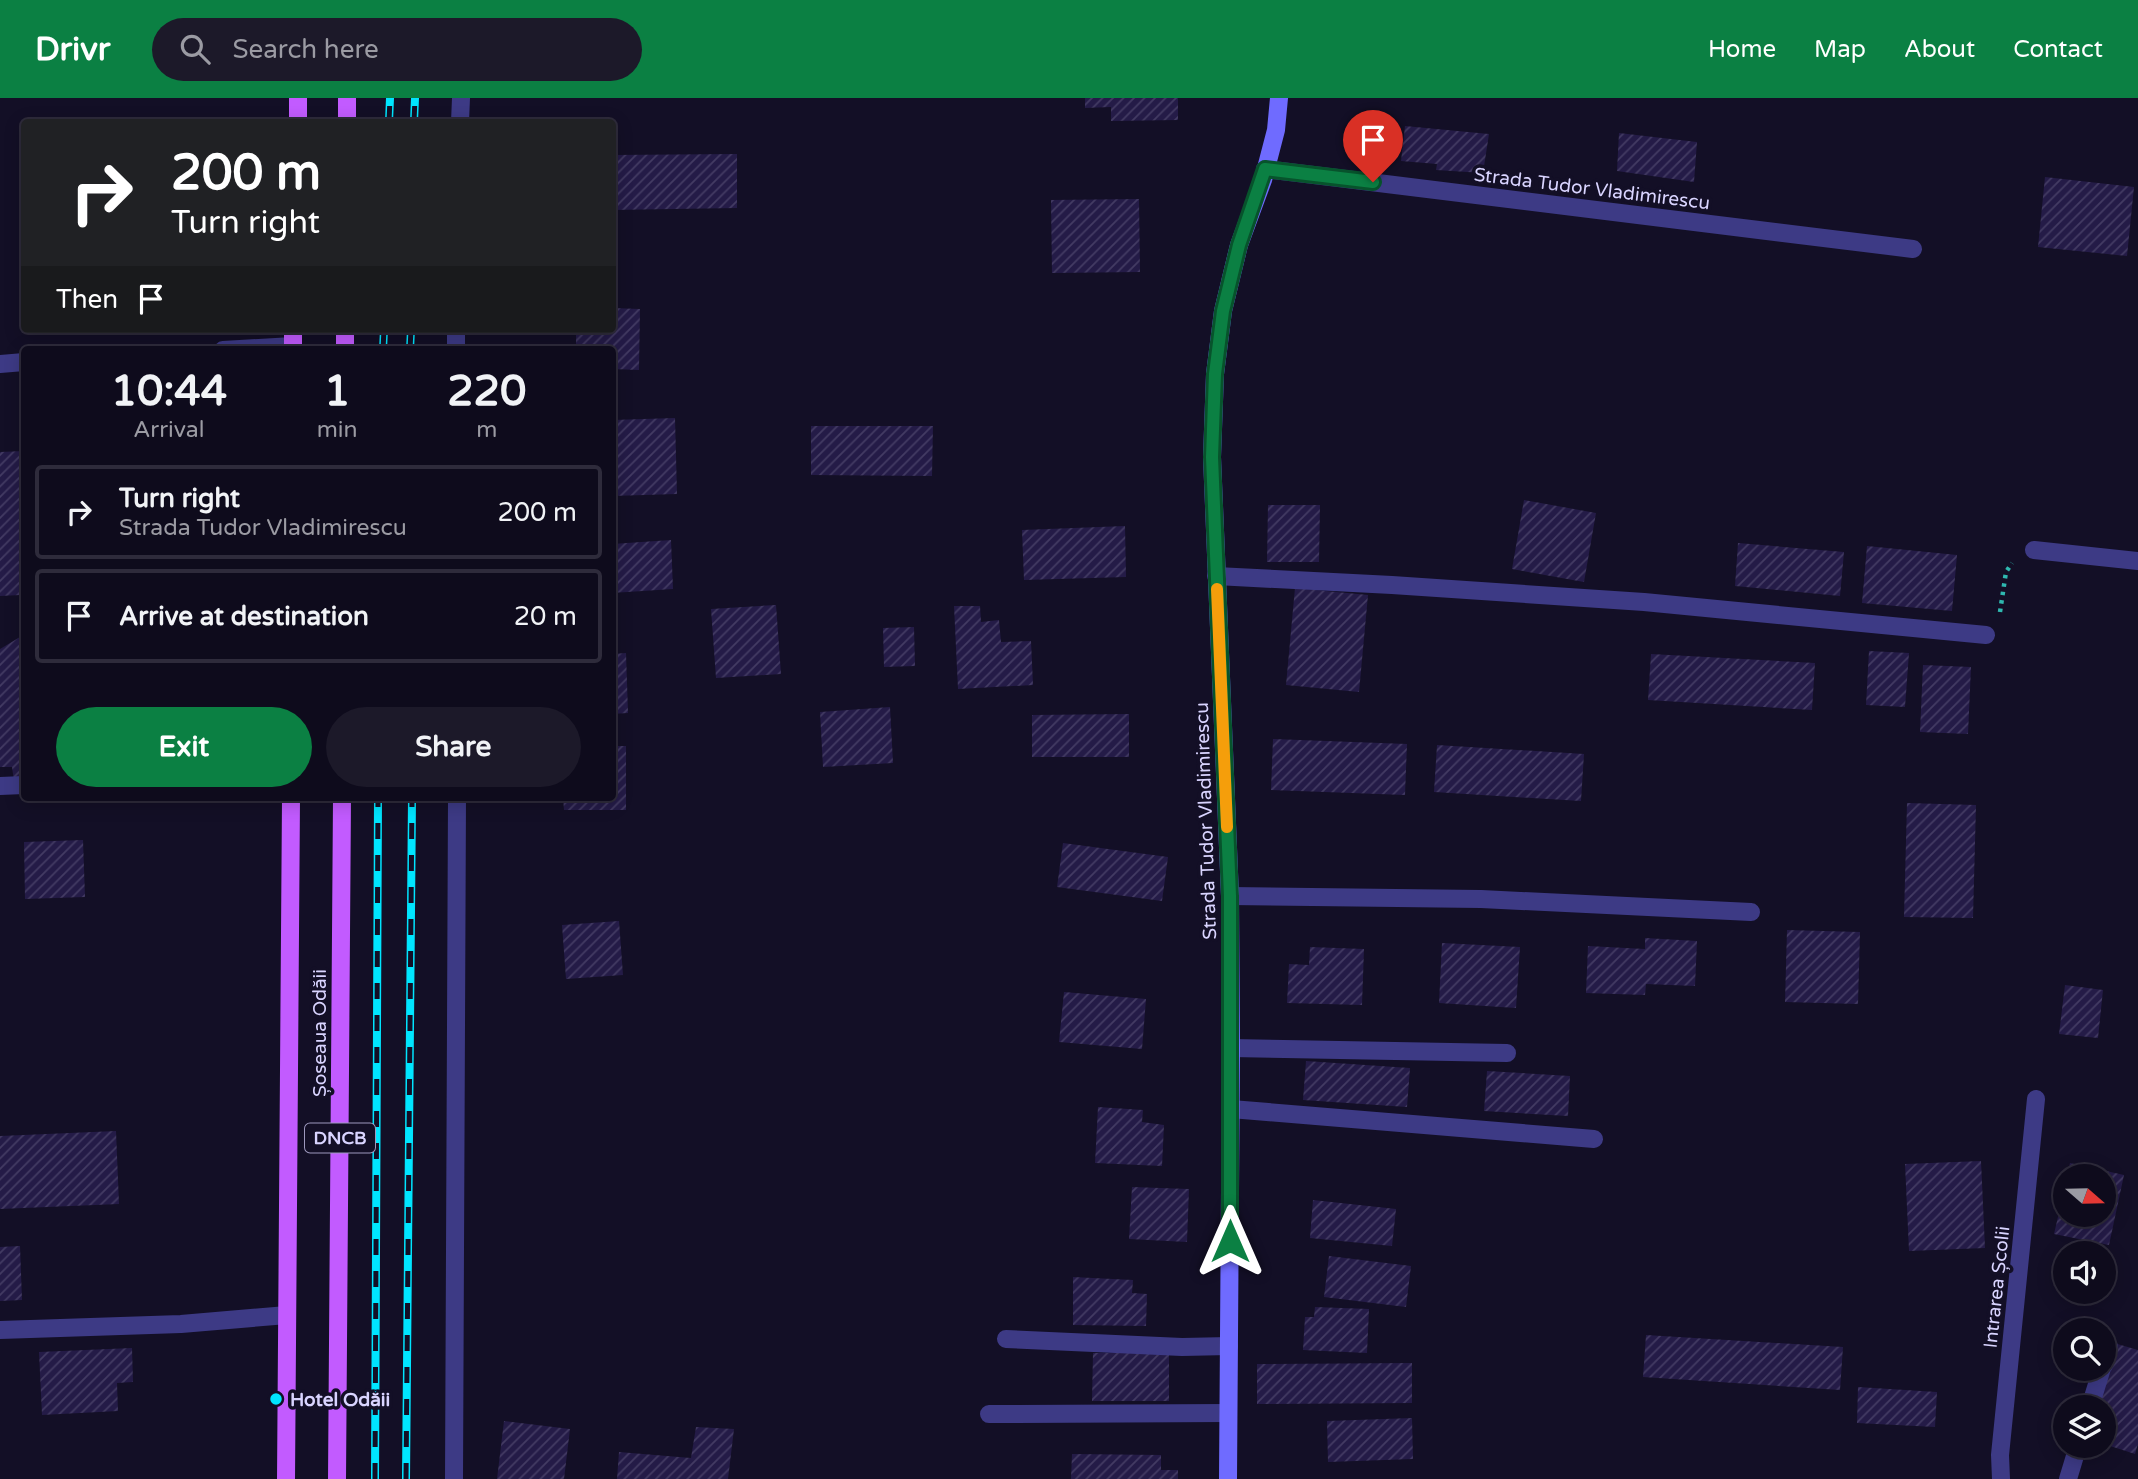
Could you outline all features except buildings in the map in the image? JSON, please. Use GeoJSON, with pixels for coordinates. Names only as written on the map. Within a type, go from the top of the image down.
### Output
{"type":"FeatureCollection","features":[{"type":"Feature","properties":{"kind":"main road"},"geometry":{"type":"LineString","coordinates":[[298,98],[298,119]]}},
{"type":"Feature","properties":{"kind":"main road"},"geometry":{"type":"LineString","coordinates":[[347,98],[347,119]]}},
{"type":"Feature","properties":{"kind":"main road","name":"Șoseaua Odăii"},"geometry":{"type":"LineString","coordinates":[[286,1479],[290,801]]}},
{"type":"Feature","properties":{"kind":"main road","name":"Șoseaua Odăii"},"geometry":{"type":"LineString","coordinates":[[337,1479],[342,801]]}},
{"type":"Feature","properties":{"kind":"street"},"geometry":{"type":"LineString","coordinates":[[460,119],[461,98]]}},
{"type":"Feature","properties":{"kind":"street","name":"Strada Tudor Vladimirescu"},"geometry":{"type":"LineString","coordinates":[[1228,1479],[1230,896],[1212,457],[1215,374],[1223,311],[1239,245],[1276,131],[1279,98]]}},
{"type":"Feature","properties":{"kind":"street","name":"Strada Tudor Vladimirescu"},"geometry":{"type":"LineString","coordinates":[[1265,169],[1913,249]]}},
{"type":"Feature","properties":{"kind":"street"},"geometry":{"type":"LineString","coordinates":[[258,346],[293,342]]}},
{"type":"Feature","properties":{"kind":"street"},"geometry":{"type":"LineString","coordinates":[[0,364],[21,362]]}},
{"type":"Feature","properties":{"kind":"street"},"geometry":{"type":"LineString","coordinates":[[2034,550],[2138,561]]}},
{"type":"Feature","properties":{"kind":"street"},"geometry":{"type":"LineString","coordinates":[[1216,576],[1392,584],[1631,601],[1986,635]]}},
{"type":"Feature","properties":{"kind":"street"},"geometry":{"type":"LineString","coordinates":[[0,786],[21,785]]}},
{"type":"Feature","properties":{"kind":"street"},"geometry":{"type":"LineString","coordinates":[[454,1479],[457,801]]}},
{"type":"Feature","properties":{"kind":"street"},"geometry":{"type":"LineString","coordinates":[[1230,896],[1481,899],[1751,912]]}},
{"type":"Feature","properties":{"kind":"street"},"geometry":{"type":"LineString","coordinates":[[1231,1048],[1507,1052]]}},
{"type":"Feature","properties":{"kind":"street","name":"Intrarea Școlii"},"geometry":{"type":"LineString","coordinates":[[2001,1479],[2000,1455],[2036,1099]]}},
{"type":"Feature","properties":{"kind":"street"},"geometry":{"type":"LineString","coordinates":[[1231,1109],[1594,1139]]}},
{"type":"Feature","properties":{"kind":"street"},"geometry":{"type":"LineString","coordinates":[[0,1330],[181,1324],[287,1315]]}},
{"type":"Feature","properties":{"kind":"street"},"geometry":{"type":"LineString","coordinates":[[1006,1339],[1229,1346]]}},
{"type":"Feature","properties":{"kind":"street"},"geometry":{"type":"LineString","coordinates":[[989,1414],[1228,1413]]}},
{"type":"Feature","properties":{"kind":"street"},"geometry":{"type":"LineString","coordinates":[[2068,1479],[2074,1458]]}},
{"type":"Feature","properties":{"kind":"path"},"geometry":{"type":"LineString","coordinates":[[1986,635],[1996,628],[2006,572],[2016,555],[2034,550]]}},
{"type":"Feature","properties":{"kind":"railway"},"geometry":{"type":"LineString","coordinates":[[389,119],[390,98]]}},
{"type":"Feature","properties":{"kind":"railway"},"geometry":{"type":"LineString","coordinates":[[414,119],[415,98]]}},
{"type":"Feature","properties":{"kind":"railway"},"geometry":{"type":"LineString","coordinates":[[383,346],[384,333]]}},
{"type":"Feature","properties":{"kind":"railway"},"geometry":{"type":"LineString","coordinates":[[410,346],[411,333]]}},
{"type":"Feature","properties":{"kind":"railway"},"geometry":{"type":"LineString","coordinates":[[375,1479],[378,801]]}},
{"type":"Feature","properties":{"kind":"railway"},"geometry":{"type":"LineString","coordinates":[[406,1479],[412,801]]}},
{"type":"Feature","properties":{"kind":"slow traffic"},"geometry":{"type":"LineString","coordinates":[[1217,589],[1227,827]]}},
{"type":"Feature","properties":{"kind":"place","name":"Hotel Odăii"},"geometry":{"type":"Point","coordinates":[276,1399]}},
{"type":"Feature","properties":{"kind":"route"},"geometry":{"type":"LineString","coordinates":[[1230,1241],[1230,896],[1212,457],[1215,374],[1223,311],[1239,245],[1265,169],[1373,182]]}}]}
